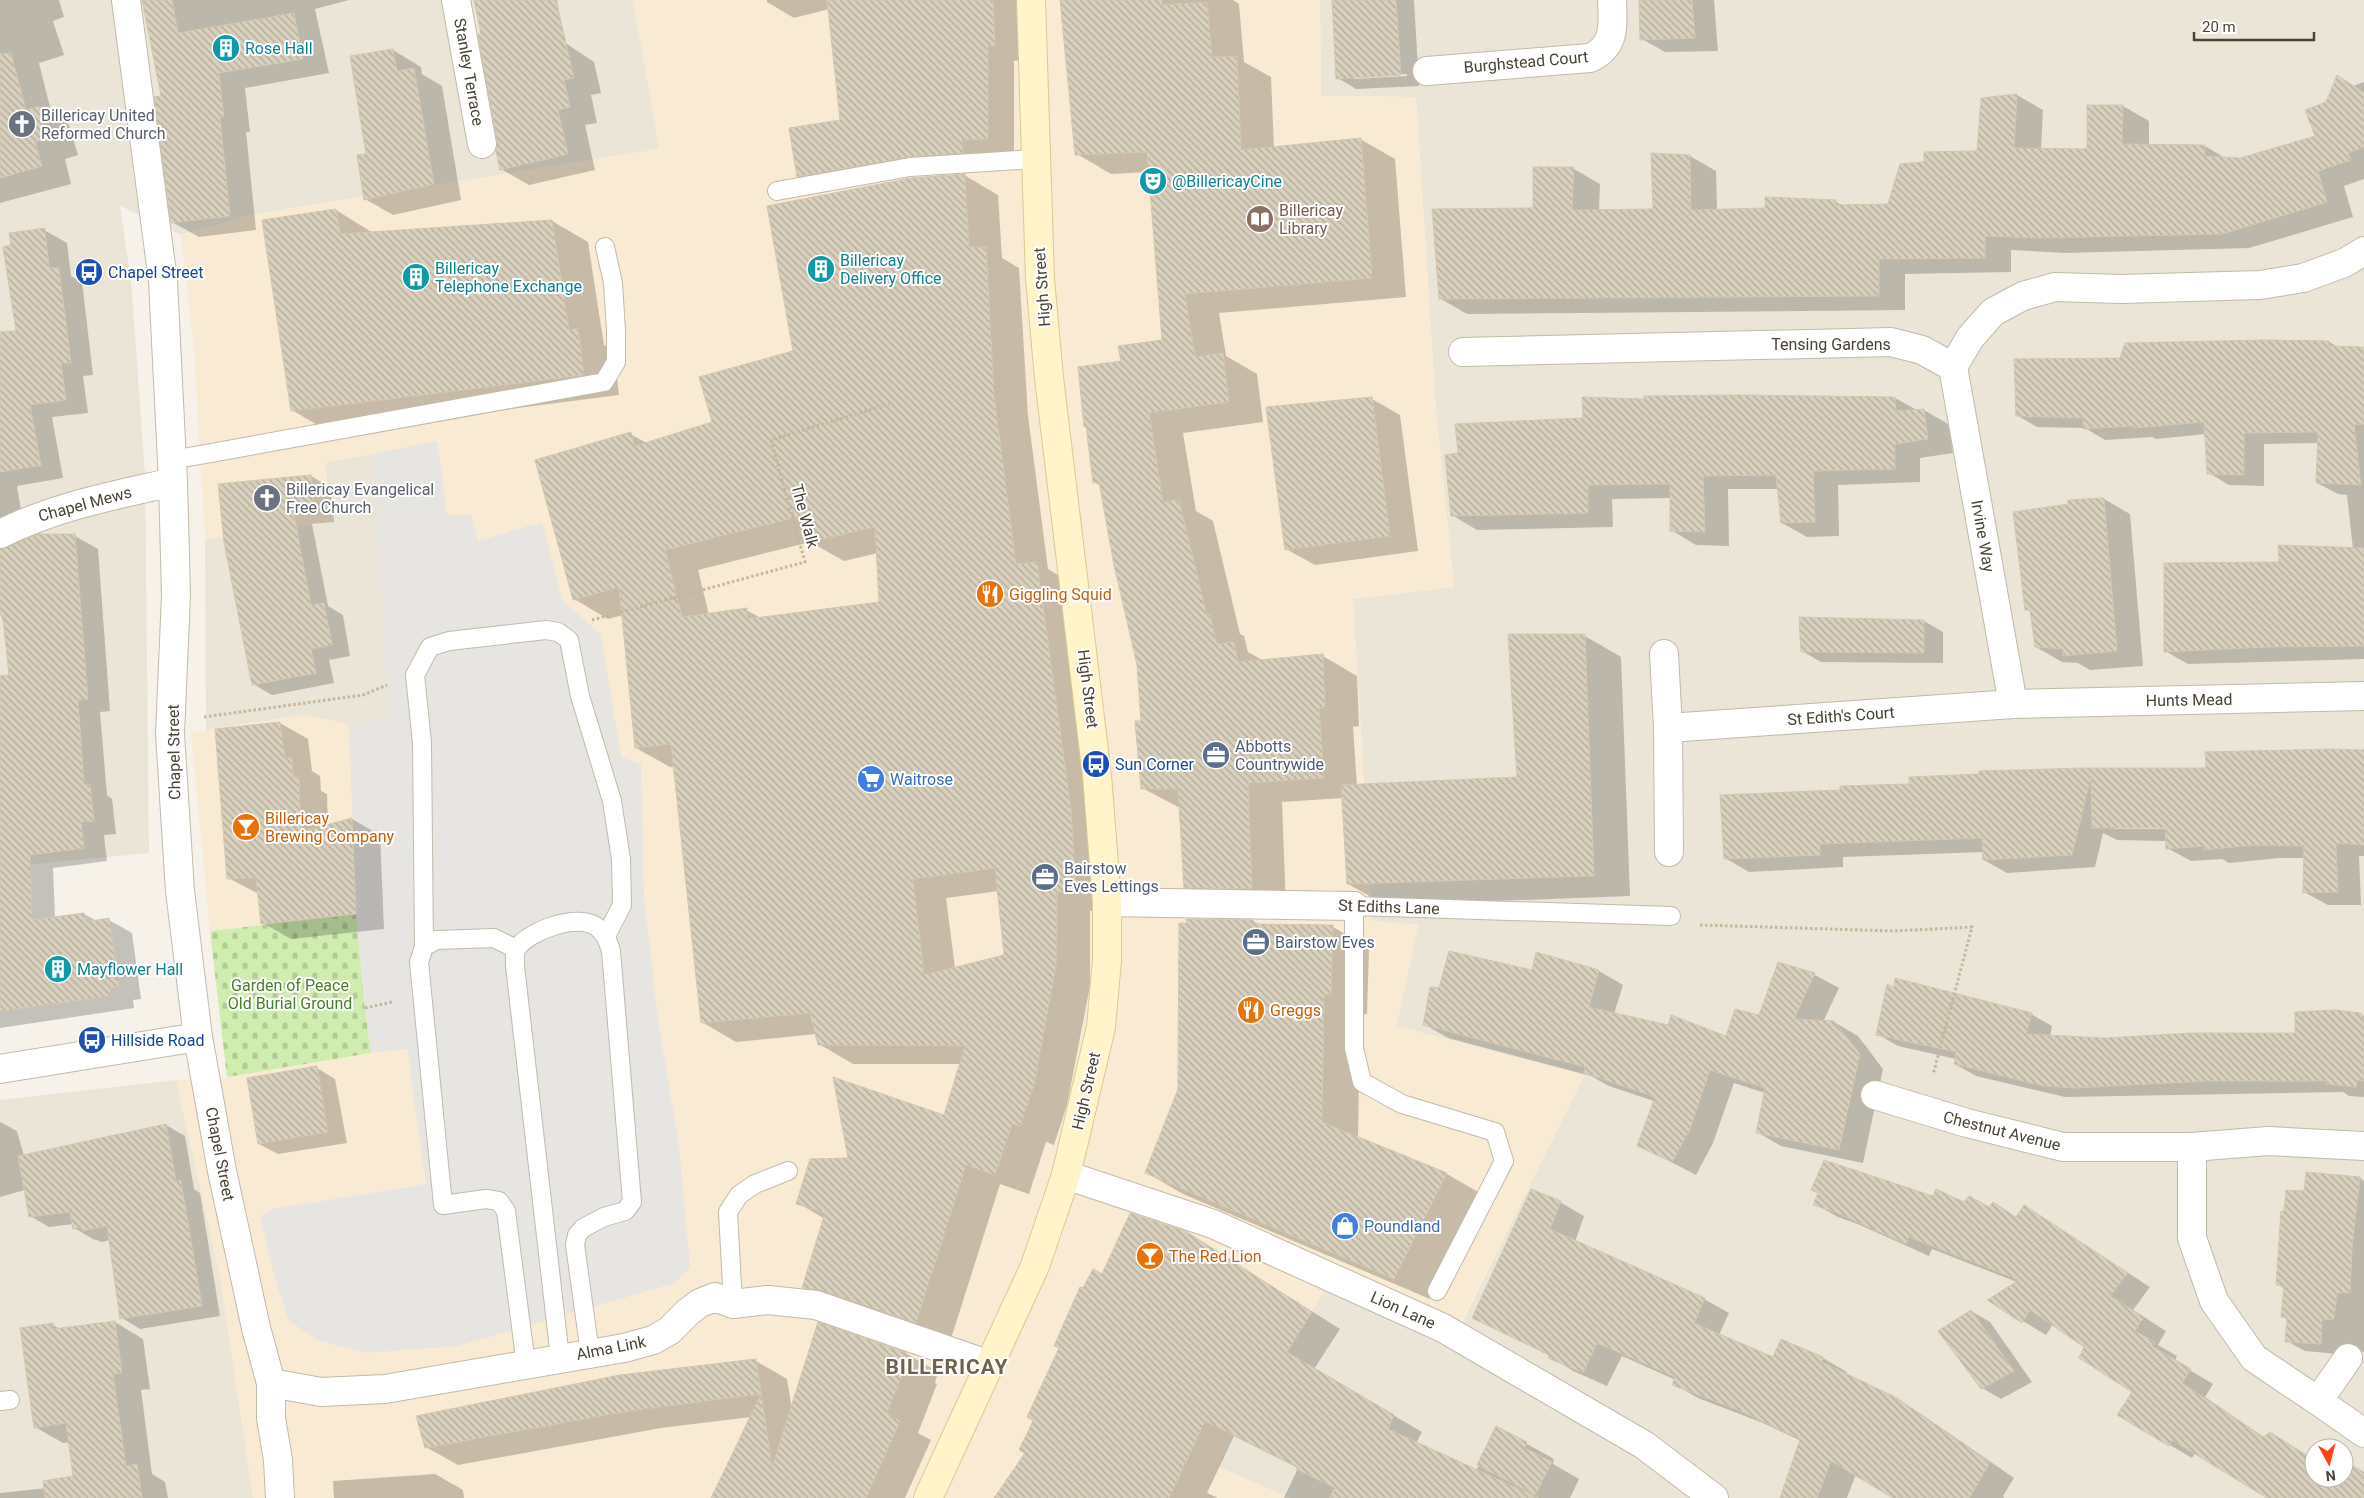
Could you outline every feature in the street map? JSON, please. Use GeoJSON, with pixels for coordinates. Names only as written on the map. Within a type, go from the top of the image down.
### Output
{"type":"FeatureCollection","features":[{"type":"Feature","properties":{"kind":"main road","name":"High Street"},"geometry":{"type":"LineString","coordinates":[[928,1498],[1035,1266],[1066,1175],[1101,1027],[1107,960],[1107,902],[1093,730],[1050,378],[1040,279],[1031,0]]}},
{"type":"Feature","properties":{"kind":"street","name":"Chapel Street"},"geometry":{"type":"LineString","coordinates":[[126,0],[163,281],[173,471],[176,595],[171,720],[180,891],[198,1037],[227,1191],[271,1383],[271,1418],[278,1460],[280,1498]]}},
{"type":"Feature","properties":{"kind":"street","name":"Stanley Terrace"},"geometry":{"type":"LineString","coordinates":[[456,0],[482,144]]}},
{"type":"Feature","properties":{"kind":"street","name":"Burghstead Court"},"geometry":{"type":"LineString","coordinates":[[1427,71],[1590,58],[1600,54],[1613,34],[1612,0]]}},
{"type":"Feature","properties":{"kind":"street"},"geometry":{"type":"LineString","coordinates":[[1953,367],[1970,338],[1993,312],[2024,296],[2055,287],[2121,289],[2260,285],[2303,278],[2344,262],[2364,251]]}},
{"type":"Feature","properties":{"kind":"street","name":"Tensing Gardens"},"geometry":{"type":"LineString","coordinates":[[1463,352],[1891,342],[1922,350],[1953,367]]}},
{"type":"Feature","properties":{"kind":"street","name":"Irvine Way"},"geometry":{"type":"LineString","coordinates":[[1953,367],[2014,704]]}},
{"type":"Feature","properties":{"kind":"street","name":"Chapel Mews"},"geometry":{"type":"LineString","coordinates":[[0,534],[31,519],[173,471]]}},
{"type":"Feature","properties":{"kind":"street"},"geometry":{"type":"LineString","coordinates":[[1664,654],[1668,728],[1669,852]]}},
{"type":"Feature","properties":{"kind":"street","name":"Hunts Mead"},"geometry":{"type":"LineString","coordinates":[[2014,704],[2364,696]]}},
{"type":"Feature","properties":{"kind":"street","name":"St Edith's Court"},"geometry":{"type":"LineString","coordinates":[[1668,728],[2014,704]]}},
{"type":"Feature","properties":{"kind":"street","name":"St Ediths Lane"},"geometry":{"type":"LineString","coordinates":[[1107,902],[1354,906]]}},
{"type":"Feature","properties":{"kind":"street"},"geometry":{"type":"LineString","coordinates":[[0,1069],[198,1037]]}},
{"type":"Feature","properties":{"kind":"street","name":"Chestnut Avenue"},"geometry":{"type":"LineString","coordinates":[[1875,1095],[2063,1148],[2192,1146],[2268,1141],[2364,1146]]}},
{"type":"Feature","properties":{"kind":"street"},"geometry":{"type":"LineString","coordinates":[[2192,1146],[2192,1238],[2214,1301],[2254,1358],[2364,1432]]}},
{"type":"Feature","properties":{"kind":"street","name":"Lion Lane"},"geometry":{"type":"LineString","coordinates":[[1066,1175],[1214,1224],[1443,1328],[1644,1445],[1714,1498]]}},
{"type":"Feature","properties":{"kind":"street","name":"Alma Link"},"geometry":{"type":"LineString","coordinates":[[271,1383],[321,1392],[385,1389],[624,1348],[653,1340],[669,1331],[700,1303],[715,1298],[733,1304],[768,1300],[816,1305],[990,1365]]}},
{"type":"Feature","properties":{"kind":"street"},"geometry":{"type":"LineString","coordinates":[[2318,1401],[2348,1358]]}},
{"type":"Feature","properties":{"kind":"lane"},"geometry":{"type":"LineString","coordinates":[[776,191],[910,166],[1035,159]]}},
{"type":"Feature","properties":{"kind":"lane"},"geometry":{"type":"LineString","coordinates":[[173,471],[604,382],[616,362],[616,331],[612,283],[605,247]]}},
{"type":"Feature","properties":{"kind":"lane"},"geometry":{"type":"LineString","coordinates":[[526,1365],[506,1211],[499,1200],[486,1199],[443,1205],[419,962],[424,947],[422,743],[415,675],[430,647],[449,641],[546,630],[558,632],[569,640],[580,696],[612,800],[621,860],[622,905],[606,936]]}},
{"type":"Feature","properties":{"kind":"lane"},"geometry":{"type":"LineString","coordinates":[[1354,906],[1354,1048],[1362,1082],[1402,1104],[1495,1132],[1504,1162],[1437,1291]]}},
{"type":"Feature","properties":{"kind":"lane","name":"St Ediths Lane"},"geometry":{"type":"LineString","coordinates":[[1354,906],[1670,916]]}},
{"type":"Feature","properties":{"kind":"lane"},"geometry":{"type":"LineString","coordinates":[[560,1358],[516,976],[516,949],[529,935],[551,927],[578,922],[597,926],[606,936],[611,951],[632,1202],[625,1211],[604,1217],[583,1228],[577,1235],[575,1245],[590,1353]]}},
{"type":"Feature","properties":{"kind":"lane"},"geometry":{"type":"LineString","coordinates":[[424,947],[436,940],[494,938],[516,949]]}},
{"type":"Feature","properties":{"kind":"lane"},"geometry":{"type":"LineString","coordinates":[[733,1304],[728,1212],[739,1195],[747,1189],[788,1171]]}},
{"type":"Feature","properties":{"kind":"path","name":"The Walk"},"geometry":{"type":"LineString","coordinates":[[569,640],[586,622],[805,562],[771,440],[889,404]]}},
{"type":"Feature","properties":{"kind":"path"},"geometry":{"type":"LineString","coordinates":[[171,720],[223,715],[363,695],[415,675]]}},
{"type":"Feature","properties":{"kind":"path"},"geometry":{"type":"LineString","coordinates":[[1670,916],[1702,925],[1894,931],[1972,927],[1924,1110]]}},
{"type":"Feature","properties":{"kind":"shaded area"},"geometry":{"type":"Polygon","coordinates":[[[0,0],[633,0],[660,149],[255,214],[181,235],[120,206],[131,279],[145,475],[149,853],[0,867],[0,0]]]}},
{"type":"Feature","properties":{"kind":"shaded area"},"geometry":{"type":"Polygon","coordinates":[[[633,0],[1320,0],[1321,96],[1416,97],[1436,410],[1454,587],[1353,599],[1372,921],[1418,925],[1397,1026],[1585,1075],[1466,1312],[1446,1347],[1327,1287],[1216,1466],[1290,1498],[253,1498],[220,1276],[176,1080],[227,1077],[371,1053],[356,914],[210,931],[191,733],[304,715],[349,724],[388,719],[373,454],[325,463],[332,522],[205,539],[194,349],[181,235],[255,214],[659,149],[633,0]]]}},
{"type":"Feature","properties":{"kind":"shaded area"},"geometry":{"type":"Polygon","coordinates":[[[1320,0],[2364,0],[2364,1498],[1290,1498],[1216,1466],[1327,1287],[1446,1347],[1456,1335],[1584,1075],[1396,1026],[1418,925],[1372,921],[1353,599],[1454,587],[1436,410],[1416,97],[1321,96],[1320,0]]]}},
{"type":"Feature","properties":{"kind":"shaded area"},"geometry":{"type":"Polygon","coordinates":[[[437,441],[447,515],[471,515],[478,541],[542,522],[563,602],[601,634],[621,757],[641,764],[644,897],[658,1020],[679,1147],[690,1268],[675,1283],[457,1346],[366,1353],[320,1341],[289,1321],[275,1279],[260,1217],[273,1209],[426,1184],[407,1049],[371,1053],[356,914],[349,724],[388,719],[373,454],[437,441]]]}},
{"type":"Feature","properties":{"kind":"shaded area"},"geometry":{"type":"Polygon","coordinates":[[[373,454],[388,719],[349,724],[304,715],[206,730],[205,539],[332,522],[325,462],[373,454]]]}},
{"type":"Feature","properties":{"kind":"shaded area"},"geometry":{"type":"Polygon","coordinates":[[[176,1080],[220,1276],[253,1498],[0,1498],[0,1100],[176,1080]]]}},
{"type":"Feature","properties":{"kind":"green space","name":"Garden of Peace Old Burial Ground"},"geometry":{"type":"Polygon","coordinates":[[[356,914],[371,1053],[227,1077],[210,931],[356,914]]]}},
{"type":"Feature","properties":{"kind":"building"},"geometry":{"type":"Polygon","coordinates":[[[142,0],[172,0],[178,33],[294,13],[303,59],[219,73],[224,117],[220,118],[230,216],[171,223],[154,97],[161,96],[142,0]]]}},
{"type":"Feature","properties":{"kind":"building"},"geometry":{"type":"Polygon","coordinates":[[[474,0],[556,0],[574,78],[564,80],[570,107],[558,110],[568,154],[500,170],[496,151],[497,141],[478,34],[481,34],[474,0]]]}},
{"type":"Feature","properties":{"kind":"building"},"geometry":{"type":"Polygon","coordinates":[[[827,0],[993,0],[995,45],[988,46],[988,139],[962,140],[963,153],[908,157],[797,177],[789,128],[840,120],[827,0]]]}},
{"type":"Feature","properties":{"kind":"building"},"geometry":{"type":"Polygon","coordinates":[[[1060,0],[1162,0],[1162,5],[1207,2],[1212,57],[1237,56],[1241,150],[1361,138],[1372,278],[1185,294],[1195,357],[1223,353],[1229,402],[1149,413],[1163,502],[1179,500],[1207,616],[1210,615],[1217,644],[1234,642],[1238,662],[1323,654],[1325,707],[1319,708],[1324,778],[1248,783],[1252,889],[1184,888],[1178,789],[1141,789],[1135,721],[1141,721],[1137,665],[1114,565],[1099,482],[1093,483],[1086,426],[1084,427],[1078,367],[1121,361],[1118,346],[1162,340],[1147,152],[1075,155],[1060,0]]]}},
{"type":"Feature","properties":{"kind":"building"},"geometry":{"type":"Polygon","coordinates":[[[1332,0],[1396,0],[1401,75],[1336,79],[1332,0]]]}},
{"type":"Feature","properties":{"kind":"building"},"geometry":{"type":"Polygon","coordinates":[[[1639,0],[1692,0],[1695,38],[1640,40],[1639,0]]]}},
{"type":"Feature","properties":{"kind":"building"},"geometry":{"type":"Polygon","coordinates":[[[393,49],[397,71],[414,68],[434,184],[364,200],[357,155],[366,154],[350,56],[393,49]]]}},
{"type":"Feature","properties":{"kind":"building","name":"Billericay United Reformed Church"},"geometry":{"type":"Polygon","coordinates":[[[11,53],[26,110],[39,106],[48,138],[35,142],[42,166],[0,178],[0,54],[11,53]]]}},
{"type":"Feature","properties":{"kind":"building"},"geometry":{"type":"Polygon","coordinates":[[[2337,75],[2364,93],[2364,147],[2348,153],[2351,160],[2318,171],[2327,202],[2222,234],[2039,238],[1985,236],[1985,258],[1879,259],[1879,296],[1439,299],[1432,209],[1533,208],[1533,167],[1574,167],[1572,210],[1653,209],[1651,153],[1690,155],[1691,210],[1765,208],[1765,197],[1836,200],[1836,205],[1888,204],[1900,164],[1924,162],[1924,152],[1977,151],[1981,98],[2017,94],[2014,148],[2087,149],[2087,105],[2123,105],[2122,144],[2205,145],[2205,156],[2240,158],[2315,136],[2305,110],[2326,102],[2337,75]]]}},
{"type":"Feature","properties":{"kind":"building"},"geometry":{"type":"Polygon","coordinates":[[[965,174],[969,247],[986,247],[994,396],[1016,564],[1037,562],[1071,810],[1076,891],[1057,892],[1056,966],[1034,1085],[1020,1126],[1012,1124],[995,1175],[966,1165],[916,1323],[821,1290],[802,1288],[825,1213],[796,1204],[810,1159],[848,1158],[833,1077],[944,1115],[965,1046],[818,1045],[810,1013],[701,1023],[671,744],[635,748],[619,587],[573,600],[535,460],[631,432],[635,446],[712,422],[699,377],[793,351],[767,206],[911,178],[965,174]],[[801,516],[665,550],[682,617],[747,608],[747,619],[879,602],[875,527],[809,542],[801,516]],[[995,868],[913,879],[924,975],[1004,955],[995,868]]]}},
{"type":"Feature","properties":{"kind":"building","name":"Billericay Telephone Exchange"},"geometry":{"type":"Polygon","coordinates":[[[336,209],[340,234],[552,220],[569,330],[578,328],[584,375],[291,411],[262,220],[336,209]]]}},
{"type":"Feature","properties":{"kind":"building"},"geometry":{"type":"Polygon","coordinates":[[[45,228],[49,268],[59,268],[71,363],[61,363],[66,400],[30,405],[41,465],[0,472],[0,332],[16,331],[3,247],[11,245],[9,233],[45,228]]]}},
{"type":"Feature","properties":{"kind":"building"},"geometry":{"type":"Polygon","coordinates":[[[2265,340],[2329,341],[2329,346],[2364,347],[2364,424],[2354,425],[2361,485],[2316,483],[2318,432],[2244,433],[2244,475],[2207,474],[2204,422],[2134,428],[2134,426],[2083,429],[2083,418],[2016,416],[2014,359],[2120,358],[2125,343],[2265,340]]]}},
{"type":"Feature","properties":{"kind":"building"},"geometry":{"type":"Polygon","coordinates":[[[1644,396],[1895,397],[1896,411],[1924,409],[1928,439],[1895,444],[1895,469],[1813,471],[1815,522],[1781,523],[1776,475],[1703,476],[1705,532],[1670,531],[1670,484],[1588,485],[1588,513],[1451,516],[1445,455],[1458,453],[1455,424],[1583,418],[1582,397],[1644,399],[1644,396]]]}},
{"type":"Feature","properties":{"kind":"building"},"geometry":{"type":"Polygon","coordinates":[[[1372,397],[1390,536],[1285,550],[1266,407],[1372,397]]]}},
{"type":"Feature","properties":{"kind":"building"},"geometry":{"type":"Polygon","coordinates":[[[311,475],[315,512],[294,514],[311,605],[324,603],[332,645],[311,649],[316,673],[252,685],[224,542],[218,484],[311,475]]]}},
{"type":"Feature","properties":{"kind":"building"},"geometry":{"type":"Polygon","coordinates":[[[2104,498],[2117,651],[2063,656],[2063,649],[2035,647],[2030,610],[2025,610],[2013,512],[2068,504],[2068,500],[2104,498]]]}},
{"type":"Feature","properties":{"kind":"building"},"geometry":{"type":"Polygon","coordinates":[[[38,534],[75,534],[88,699],[78,700],[84,785],[90,784],[94,821],[81,822],[84,848],[30,855],[32,920],[84,913],[86,922],[109,918],[119,986],[110,988],[111,996],[0,1011],[0,676],[9,675],[3,619],[0,614],[0,549],[38,534]]]}},
{"type":"Feature","properties":{"kind":"building"},"geometry":{"type":"Polygon","coordinates":[[[2278,545],[2364,548],[2364,646],[2267,647],[2164,652],[2164,563],[2279,562],[2278,545]]]}},
{"type":"Feature","properties":{"kind":"building"},"geometry":{"type":"Polygon","coordinates":[[[1799,617],[1924,620],[1924,653],[1801,652],[1799,617]]]}},
{"type":"Feature","properties":{"kind":"building"},"geometry":{"type":"Polygon","coordinates":[[[1508,634],[1585,634],[1594,876],[1347,884],[1341,785],[1517,777],[1508,634]]]}},
{"type":"Feature","properties":{"kind":"building"},"geometry":{"type":"Polygon","coordinates":[[[280,722],[285,758],[292,758],[293,777],[299,777],[301,832],[352,818],[356,914],[261,924],[256,878],[227,879],[215,729],[280,722]]]}},
{"type":"Feature","properties":{"kind":"building"},"geometry":{"type":"Polygon","coordinates":[[[2364,750],[2364,845],[2336,843],[2338,892],[2303,893],[2304,846],[2254,845],[2204,850],[2204,846],[2166,849],[2165,828],[2092,828],[2091,777],[2072,855],[1983,860],[1982,838],[1820,844],[1820,855],[1724,859],[1720,795],[1840,790],[1840,786],[1909,784],[1909,777],[1979,774],[1979,771],[2083,768],[2206,768],[2205,752],[2364,750]]]}},
{"type":"Feature","properties":{"kind":"building"},"geometry":{"type":"Polygon","coordinates":[[[1186,919],[1253,920],[1254,924],[1333,925],[1331,994],[1324,995],[1322,1122],[1447,1173],[1394,1279],[1145,1173],[1178,1089],[1179,923],[1187,923],[1186,919]]]}},
{"type":"Feature","properties":{"kind":"building"},"geometry":{"type":"Polygon","coordinates":[[[1449,951],[1532,970],[1536,952],[1599,970],[1589,1007],[1668,1025],[1671,1015],[1726,1036],[1735,1009],[1759,1015],[1778,962],[1815,973],[1794,1019],[1834,1021],[1860,1054],[1839,1150],[1756,1133],[1765,1088],[1710,1070],[1690,1129],[1672,1162],[1637,1146],[1655,1097],[1584,1073],[1585,1067],[1423,1025],[1430,987],[1439,988],[1449,951]]]}},
{"type":"Feature","properties":{"kind":"building"},"geometry":{"type":"Polygon","coordinates":[[[1895,978],[2032,1013],[2026,1034],[2106,1038],[2191,1033],[2295,1033],[2295,1012],[2335,1010],[2361,1013],[2364,1020],[2364,1081],[2357,1080],[2356,1087],[2326,1084],[2327,1081],[2207,1081],[2075,1088],[2043,1086],[1954,1064],[1956,1052],[1876,1035],[1887,984],[1894,987],[1895,978]]]}},
{"type":"Feature","properties":{"kind":"building"},"geometry":{"type":"Polygon","coordinates":[[[317,1066],[328,1132],[258,1144],[247,1078],[317,1066]]]}},
{"type":"Feature","properties":{"kind":"building"},"geometry":{"type":"Polygon","coordinates":[[[166,1124],[176,1181],[181,1181],[202,1306],[120,1319],[107,1226],[82,1231],[81,1227],[73,1229],[70,1212],[29,1217],[18,1156],[166,1124]]]}},
{"type":"Feature","properties":{"kind":"building"},"geometry":{"type":"Polygon","coordinates":[[[1824,1160],[1933,1196],[1936,1189],[1964,1202],[1969,1196],[1989,1207],[1993,1202],[2016,1217],[2024,1205],[2128,1273],[2110,1296],[2144,1317],[2135,1331],[2155,1342],[2152,1346],[2191,1369],[2182,1383],[2263,1437],[2270,1432],[2304,1454],[2304,1488],[2354,1488],[2354,1466],[2364,1474],[2364,1498],[2267,1498],[2172,1440],[2169,1446],[2117,1415],[2132,1392],[2079,1358],[2084,1347],[2030,1310],[2022,1323],[1987,1300],[2019,1280],[1909,1237],[1906,1244],[1835,1212],[1813,1205],[1818,1193],[1811,1190],[1824,1160]]]}},
{"type":"Feature","properties":{"kind":"building"},"geometry":{"type":"Polygon","coordinates":[[[2306,1172],[2360,1177],[2352,1248],[2350,1293],[2337,1293],[2334,1319],[2322,1320],[2321,1344],[2285,1342],[2287,1318],[2281,1317],[2284,1286],[2276,1285],[2281,1211],[2284,1211],[2286,1190],[2304,1191],[2306,1172]]]}},
{"type":"Feature","properties":{"kind":"building"},"geometry":{"type":"Polygon","coordinates":[[[1531,1189],[1561,1201],[1550,1229],[1705,1298],[1694,1323],[1773,1357],[1781,1339],[1823,1357],[1822,1362],[1897,1398],[1990,1463],[1969,1498],[1893,1498],[1831,1461],[1817,1498],[1780,1498],[1800,1439],[1738,1410],[1672,1385],[1675,1377],[1597,1343],[1583,1373],[1548,1358],[1549,1355],[1472,1318],[1531,1189]]]}},
{"type":"Feature","properties":{"kind":"building"},"geometry":{"type":"Polygon","coordinates":[[[1130,1213],[1187,1232],[1312,1312],[1287,1352],[1394,1415],[1388,1429],[1539,1498],[1329,1498],[1335,1488],[1296,1469],[1298,1467],[1205,1421],[1169,1498],[994,1498],[1025,1453],[1019,1450],[1033,1421],[1027,1417],[1059,1348],[1054,1346],[1080,1287],[1083,1288],[1093,1269],[1102,1274],[1130,1213]]]}},
{"type":"Feature","properties":{"kind":"building"},"geometry":{"type":"Polygon","coordinates":[[[1971,1310],[2014,1371],[1981,1389],[1938,1331],[1971,1310]]]}},
{"type":"Feature","properties":{"kind":"building"},"geometry":{"type":"Polygon","coordinates":[[[115,1321],[122,1373],[113,1374],[126,1466],[137,1464],[142,1498],[45,1498],[43,1481],[73,1476],[66,1423],[34,1428],[20,1328],[53,1323],[54,1329],[115,1321]]]}},
{"type":"Feature","properties":{"kind":"building"},"geometry":{"type":"Polygon","coordinates":[[[818,1322],[907,1353],[904,1364],[906,1365],[887,1413],[900,1421],[866,1498],[711,1498],[761,1394],[628,1411],[425,1448],[416,1416],[620,1375],[756,1359],[772,1467],[818,1322]]]}},
{"type":"Feature","properties":{"kind":"building"},"geometry":{"type":"Polygon","coordinates":[[[1496,1426],[1527,1442],[1525,1448],[1552,1462],[1535,1495],[1477,1465],[1496,1426]]]}},
{"type":"Feature","properties":{"kind":"place","name":"Rose Hall"},"geometry":{"type":"Point","coordinates":[226,48]}},
{"type":"Feature","properties":{"kind":"place","name":"Billericay United Reformed Church"},"geometry":{"type":"Point","coordinates":[22,124]}},
{"type":"Feature","properties":{"kind":"place","name":"@BillericayCine"},"geometry":{"type":"Point","coordinates":[1153,181]}},
{"type":"Feature","properties":{"kind":"place","name":"Billericay Library"},"geometry":{"type":"Point","coordinates":[1260,219]}},
{"type":"Feature","properties":{"kind":"place","name":"Billericay Delivery Office"},"geometry":{"type":"Point","coordinates":[821,269]}},
{"type":"Feature","properties":{"kind":"place","name":"Chapel Street"},"geometry":{"type":"Point","coordinates":[89,272]}},
{"type":"Feature","properties":{"kind":"place","name":"Billericay Telephone Exchange"},"geometry":{"type":"Point","coordinates":[416,277]}},
{"type":"Feature","properties":{"kind":"place","name":"Billericay Evangelical Free Church"},"geometry":{"type":"Point","coordinates":[267,498]}},
{"type":"Feature","properties":{"kind":"place","name":"Giggling Squid"},"geometry":{"type":"Point","coordinates":[990,594]}},
{"type":"Feature","properties":{"kind":"place","name":"Abbotts Countrywide"},"geometry":{"type":"Point","coordinates":[1216,755]}},
{"type":"Feature","properties":{"kind":"place","name":"Sun Corner"},"geometry":{"type":"Point","coordinates":[1096,764]}},
{"type":"Feature","properties":{"kind":"place","name":"Waitrose"},"geometry":{"type":"Point","coordinates":[871,779]}},
{"type":"Feature","properties":{"kind":"place","name":"Billericay Brewing Company"},"geometry":{"type":"Point","coordinates":[246,827]}},
{"type":"Feature","properties":{"kind":"place","name":"Bairstow Eves Lettings"},"geometry":{"type":"Point","coordinates":[1045,877]}},
{"type":"Feature","properties":{"kind":"place","name":"Bairstow Eves"},"geometry":{"type":"Point","coordinates":[1256,942]}},
{"type":"Feature","properties":{"kind":"place","name":"Mayflower Hall"},"geometry":{"type":"Point","coordinates":[58,969]}},
{"type":"Feature","properties":{"kind":"place","name":"Greggs"},"geometry":{"type":"Point","coordinates":[1251,1010]}},
{"type":"Feature","properties":{"kind":"place","name":"Hillside Road"},"geometry":{"type":"Point","coordinates":[92,1040]}},
{"type":"Feature","properties":{"kind":"place","name":"Poundland"},"geometry":{"type":"Point","coordinates":[1345,1226]}},
{"type":"Feature","properties":{"kind":"place","name":"The Red Lion"},"geometry":{"type":"Point","coordinates":[1150,1256]}},
{"type":"Feature","properties":{"kind":"district","name":"BILLERICAY"},"geometry":{"type":"Point","coordinates":[947,1367]}}]}
